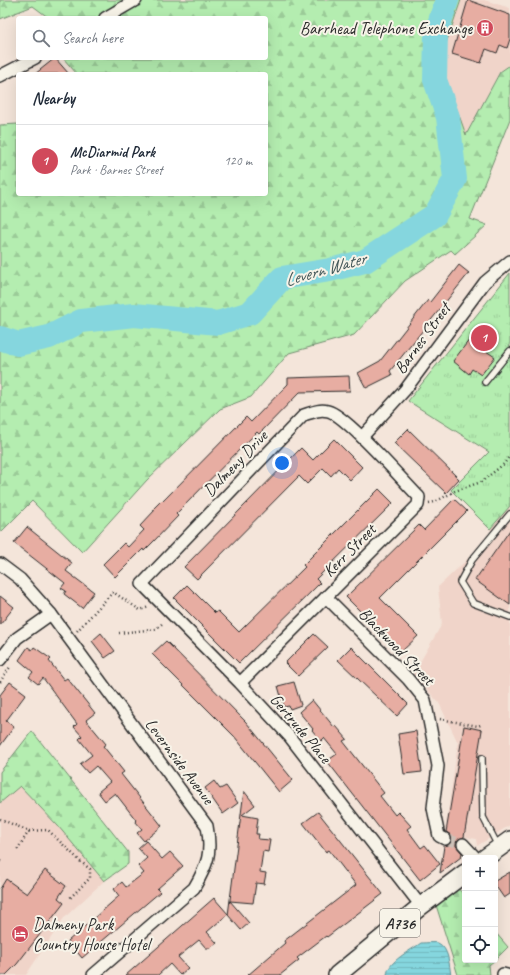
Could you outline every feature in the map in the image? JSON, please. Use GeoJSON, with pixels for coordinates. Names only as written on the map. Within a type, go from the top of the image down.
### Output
{"type":"FeatureCollection","features":[{"type":"Feature","properties":{"kind":"main road"},"geometry":{"type":"LineString","coordinates":[[489,855],[505,844]]}},
{"type":"Feature","properties":{"kind":"main road","name":"A736"},"geometry":{"type":"LineString","coordinates":[[337,975],[421,906],[462,875]]}},
{"type":"Feature","properties":{"kind":"street"},"geometry":{"type":"LineString","coordinates":[[108,16],[136,0]]}},
{"type":"Feature","properties":{"kind":"street"},"geometry":{"type":"LineString","coordinates":[[0,76],[31,60]]}},
{"type":"Feature","properties":{"kind":"street","name":"Barnes Street"},"geometry":{"type":"LineString","coordinates":[[362,438],[405,390],[485,282],[510,261]]}},
{"type":"Feature","properties":{"kind":"street","name":"Dalmeny Drive"},"geometry":{"type":"LineString","coordinates":[[142,584],[304,415],[319,410],[330,411],[340,417],[362,438]]}},
{"type":"Feature","properties":{"kind":"street"},"geometry":{"type":"LineString","coordinates":[[362,438],[419,497],[418,505]]}},
{"type":"Feature","properties":{"kind":"street","name":"Kerr Street"},"geometry":{"type":"LineString","coordinates":[[240,683],[418,505]]}},
{"type":"Feature","properties":{"kind":"street","name":"Levernside Avenue"},"geometry":{"type":"LineString","coordinates":[[0,564],[20,579],[51,614],[69,641],[207,826],[210,848],[203,872],[194,888],[93,975]]}},
{"type":"Feature","properties":{"kind":"street","name":"Gertrude Place"},"geometry":{"type":"LineString","coordinates":[[142,584],[240,683],[289,736],[421,906]]}},
{"type":"Feature","properties":{"kind":"street","name":"Blackwood Street"},"geometry":{"type":"LineString","coordinates":[[326,597],[408,679],[425,700],[438,766],[433,808],[439,836],[445,839]]}},
{"type":"Feature","properties":{"kind":"street"},"geometry":{"type":"LineString","coordinates":[[0,660],[17,638],[51,614]]}},
{"type":"Feature","properties":{"kind":"street"},"geometry":{"type":"LineString","coordinates":[[463,844],[473,855]]}},
{"type":"Feature","properties":{"kind":"lane"},"geometry":{"type":"LineString","coordinates":[[485,382],[510,351]]}},
{"type":"Feature","properties":{"kind":"lane"},"geometry":{"type":"LineString","coordinates":[[510,514],[472,560],[460,582],[473,603],[510,617]]}},
{"type":"Feature","properties":{"kind":"lane"},"geometry":{"type":"LineString","coordinates":[[482,758],[483,817],[505,844]]}},
{"type":"Feature","properties":{"kind":"path"},"geometry":{"type":"LineString","coordinates":[[418,505],[435,502],[454,490],[482,482],[504,464],[510,455]]}},
{"type":"Feature","properties":{"kind":"path"},"geometry":{"type":"LineString","coordinates":[[69,641],[113,592],[140,610],[161,604]]}},
{"type":"Feature","properties":{"kind":"path"},"geometry":{"type":"LineString","coordinates":[[119,633],[156,629],[171,614]]}},
{"type":"Feature","properties":{"kind":"path"},"geometry":{"type":"LineString","coordinates":[[429,716],[478,726],[483,724]]}},
{"type":"Feature","properties":{"kind":"path"},"geometry":{"type":"LineString","coordinates":[[0,819],[30,831],[48,830],[90,869],[90,878],[70,898]]}},
{"type":"Feature","properties":{"kind":"path"},"geometry":{"type":"LineString","coordinates":[[17,850],[30,831]]}},
{"type":"Feature","properties":{"kind":"shaded area"},"geometry":{"type":"Polygon","coordinates":[[[461,0],[484,0],[510,8],[510,65],[500,72],[466,136],[440,61],[461,0]]]}},
{"type":"Feature","properties":{"kind":"shaded area"},"geometry":{"type":"Polygon","coordinates":[[[510,505],[510,825],[477,846],[476,839],[445,832],[458,743],[439,703],[413,674],[442,624],[438,587],[494,534],[490,529],[510,505]]]}},
{"type":"Feature","properties":{"kind":"shaded area"},"geometry":{"type":"Polygon","coordinates":[[[20,786],[58,826],[104,881],[64,918],[26,975],[0,975],[0,803],[20,786]]]}},
{"type":"Feature","properties":{"kind":"green space"},"geometry":{"type":"Polygon","coordinates":[[[0,0],[461,0],[440,61],[466,135],[500,72],[510,65],[510,119],[470,219],[487,225],[455,254],[451,250],[405,281],[354,335],[289,353],[251,397],[220,409],[147,480],[82,552],[32,501],[0,533],[0,125],[16,124],[16,196],[268,196],[268,72],[75,72],[65,60],[268,60],[268,16],[46,16],[33,6],[0,19],[0,0]]]}},
{"type":"Feature","properties":{"kind":"green space"},"geometry":{"type":"Polygon","coordinates":[[[510,273],[510,506],[490,529],[451,490],[489,452],[408,401],[510,273]]]}},
{"type":"Feature","properties":{"kind":"green space"},"geometry":{"type":"Polygon","coordinates":[[[32,731],[128,852],[128,864],[104,881],[58,826],[20,786],[0,803],[0,772],[32,731]]]}},
{"type":"Feature","properties":{"kind":"green space"},"geometry":{"type":"Polygon","coordinates":[[[456,886],[462,893],[462,963],[491,963],[489,965],[490,975],[458,975],[436,905],[456,886]]]}},
{"type":"Feature","properties":{"kind":"green space"},"geometry":{"type":"Polygon","coordinates":[[[498,935],[508,947],[498,957],[498,935]]]}},
{"type":"Feature","properties":{"kind":"water"},"geometry":{"type":"Polygon","coordinates":[[[421,943],[438,943],[442,945],[448,957],[451,975],[387,975],[388,970],[395,961],[421,943]]]}},
{"type":"Feature","properties":{"kind":"building","name":"Barrhead Telephone Exchange"},"geometry":{"type":"Polygon","coordinates":[[[468,0],[510,15],[510,39],[507,48],[500,45],[497,53],[486,49],[481,63],[452,54],[468,0]]]}},
{"type":"Feature","properties":{"kind":"building"},"geometry":{"type":"Polygon","coordinates":[[[52,60],[57,60],[67,72],[38,72],[52,60]]]}},
{"type":"Feature","properties":{"kind":"building"},"geometry":{"type":"Polygon","coordinates":[[[459,265],[469,273],[390,371],[392,375],[366,388],[358,373],[380,361],[428,300],[430,302],[459,265]]]}},
{"type":"Feature","properties":{"kind":"building"},"geometry":{"type":"Polygon","coordinates":[[[480,326],[496,338],[486,351],[495,357],[481,375],[472,369],[469,374],[453,361],[480,326]]]}},
{"type":"Feature","properties":{"kind":"building"},"geometry":{"type":"Polygon","coordinates":[[[349,376],[350,391],[300,392],[259,434],[257,432],[176,514],[178,516],[144,551],[143,549],[115,577],[103,564],[124,543],[128,547],[144,530],[140,526],[155,510],[153,509],[162,500],[163,501],[246,417],[251,422],[288,384],[288,378],[349,376]]]}},
{"type":"Feature","properties":{"kind":"building"},"geometry":{"type":"Polygon","coordinates":[[[408,429],[459,479],[446,493],[394,443],[408,429]]]}},
{"type":"Feature","properties":{"kind":"building"},"geometry":{"type":"Polygon","coordinates":[[[334,439],[362,467],[350,480],[338,468],[331,476],[323,468],[307,484],[299,476],[197,579],[184,567],[301,448],[313,460],[334,439]]]}},
{"type":"Feature","properties":{"kind":"building"},"geometry":{"type":"Polygon","coordinates":[[[379,489],[393,503],[316,579],[320,583],[239,663],[174,598],[187,585],[215,613],[218,611],[239,632],[305,567],[303,565],[379,489]]]}},
{"type":"Feature","properties":{"kind":"building"},"geometry":{"type":"Polygon","coordinates":[[[454,499],[467,511],[380,598],[418,636],[401,652],[346,597],[419,525],[424,530],[454,499]]]}},
{"type":"Feature","properties":{"kind":"building"},"geometry":{"type":"Polygon","coordinates":[[[27,527],[72,563],[66,571],[94,592],[82,608],[64,594],[66,591],[61,588],[65,583],[14,543],[27,527]]]}},
{"type":"Feature","properties":{"kind":"building"},"geometry":{"type":"Polygon","coordinates":[[[510,530],[510,605],[475,580],[510,530]]]}},
{"type":"Feature","properties":{"kind":"building"},"geometry":{"type":"Polygon","coordinates":[[[0,596],[14,607],[0,625],[0,596]]]}},
{"type":"Feature","properties":{"kind":"building"},"geometry":{"type":"Polygon","coordinates":[[[101,633],[115,651],[105,658],[92,641],[101,633]]]}},
{"type":"Feature","properties":{"kind":"building"},"geometry":{"type":"Polygon","coordinates":[[[314,634],[328,647],[298,676],[285,663],[314,634]]]}},
{"type":"Feature","properties":{"kind":"building"},"geometry":{"type":"Polygon","coordinates":[[[166,641],[246,722],[293,780],[279,792],[234,736],[152,654],[166,641]]]}},
{"type":"Feature","properties":{"kind":"building"},"geometry":{"type":"Polygon","coordinates":[[[28,647],[32,650],[34,647],[51,659],[49,661],[64,680],[67,678],[95,713],[86,720],[106,744],[103,746],[124,772],[121,774],[162,826],[144,841],[137,833],[142,829],[115,793],[105,801],[98,792],[110,782],[96,766],[88,773],[80,764],[92,755],[79,739],[82,736],[74,727],[77,724],[43,678],[38,684],[29,677],[33,672],[19,660],[28,647]]]}},
{"type":"Feature","properties":{"kind":"building"},"geometry":{"type":"Polygon","coordinates":[[[351,647],[408,704],[397,716],[338,660],[351,647]]]}},
{"type":"Feature","properties":{"kind":"building"},"geometry":{"type":"Polygon","coordinates":[[[10,682],[26,694],[6,721],[14,727],[0,746],[0,695],[10,682]]]}},
{"type":"Feature","properties":{"kind":"building"},"geometry":{"type":"Polygon","coordinates":[[[294,682],[301,705],[290,709],[289,706],[284,707],[278,686],[294,682]]]}},
{"type":"Feature","properties":{"kind":"building"},"geometry":{"type":"Polygon","coordinates":[[[312,700],[334,727],[336,726],[347,739],[343,741],[384,793],[380,796],[395,815],[398,812],[411,826],[407,829],[421,848],[425,845],[440,864],[420,880],[327,761],[337,754],[324,738],[321,741],[299,712],[312,700]]]}},
{"type":"Feature","properties":{"kind":"building"},"geometry":{"type":"Polygon","coordinates":[[[464,726],[482,730],[464,837],[456,842],[456,846],[462,853],[461,857],[440,873],[444,846],[449,845],[452,839],[451,835],[446,832],[464,726]]]}},
{"type":"Feature","properties":{"kind":"building"},"geometry":{"type":"Polygon","coordinates":[[[416,731],[422,772],[404,774],[398,734],[416,731]]]}},
{"type":"Feature","properties":{"kind":"building"},"geometry":{"type":"Polygon","coordinates":[[[214,781],[220,789],[226,786],[238,803],[223,814],[205,788],[214,781]]]}},
{"type":"Feature","properties":{"kind":"building"},"geometry":{"type":"Polygon","coordinates":[[[244,791],[255,805],[242,815],[258,818],[256,834],[259,834],[258,839],[270,840],[268,852],[263,851],[260,872],[266,873],[264,884],[256,883],[253,903],[230,901],[249,923],[241,930],[228,915],[244,791]]]}},
{"type":"Feature","properties":{"kind":"building"},"geometry":{"type":"Polygon","coordinates":[[[318,812],[383,894],[297,958],[299,960],[280,975],[248,975],[285,943],[284,941],[356,885],[329,850],[326,852],[303,823],[318,812]]]}},
{"type":"Feature","properties":{"kind":"building"},"geometry":{"type":"Polygon","coordinates":[[[146,841],[162,859],[170,852],[183,866],[157,889],[160,892],[82,958],[68,941],[119,896],[114,889],[122,882],[126,887],[144,873],[138,866],[147,858],[138,848],[146,841]]]}},
{"type":"Feature","properties":{"kind":"building","name":"Dalmeny Park Country House Hotel"},"geometry":{"type":"Polygon","coordinates":[[[45,870],[66,886],[58,898],[64,903],[17,964],[6,975],[0,975],[0,889],[6,879],[27,894],[45,870]]]}},
{"type":"Feature","properties":{"kind":"building"},"geometry":{"type":"Polygon","coordinates":[[[510,872],[510,894],[504,898],[498,889],[498,879],[510,872]]]}},
{"type":"Feature","properties":{"kind":"building"},"geometry":{"type":"Polygon","coordinates":[[[214,898],[228,914],[207,932],[217,943],[210,948],[206,948],[199,940],[178,957],[188,968],[180,975],[170,964],[158,975],[126,975],[214,898]]]}},
{"type":"Feature","properties":{"kind":"waterway","name":"Levern Water"},"geometry":{"type":"LineString","coordinates":[[0,338],[18,344],[49,337],[81,321],[134,315],[218,323],[250,313],[282,278],[330,270],[365,261],[435,215],[455,179],[448,117],[435,80],[436,33],[447,0]]}},
{"type":"Feature","properties":{"kind":"tunnel"},"geometry":{"type":"LineString","coordinates":[[445,839],[463,844]]}},
{"type":"Feature","properties":{"kind":"place","name":"Barrhead Telephone Exchange"},"geometry":{"type":"Point","coordinates":[485,28]}},
{"type":"Feature","properties":{"kind":"place","name":"McDiarmid Park"},"geometry":{"type":"Point","coordinates":[484,338]}},
{"type":"Feature","properties":{"kind":"place","name":"Dalmeny Park Country House Hotel"},"geometry":{"type":"Point","coordinates":[20,934]}}]}
